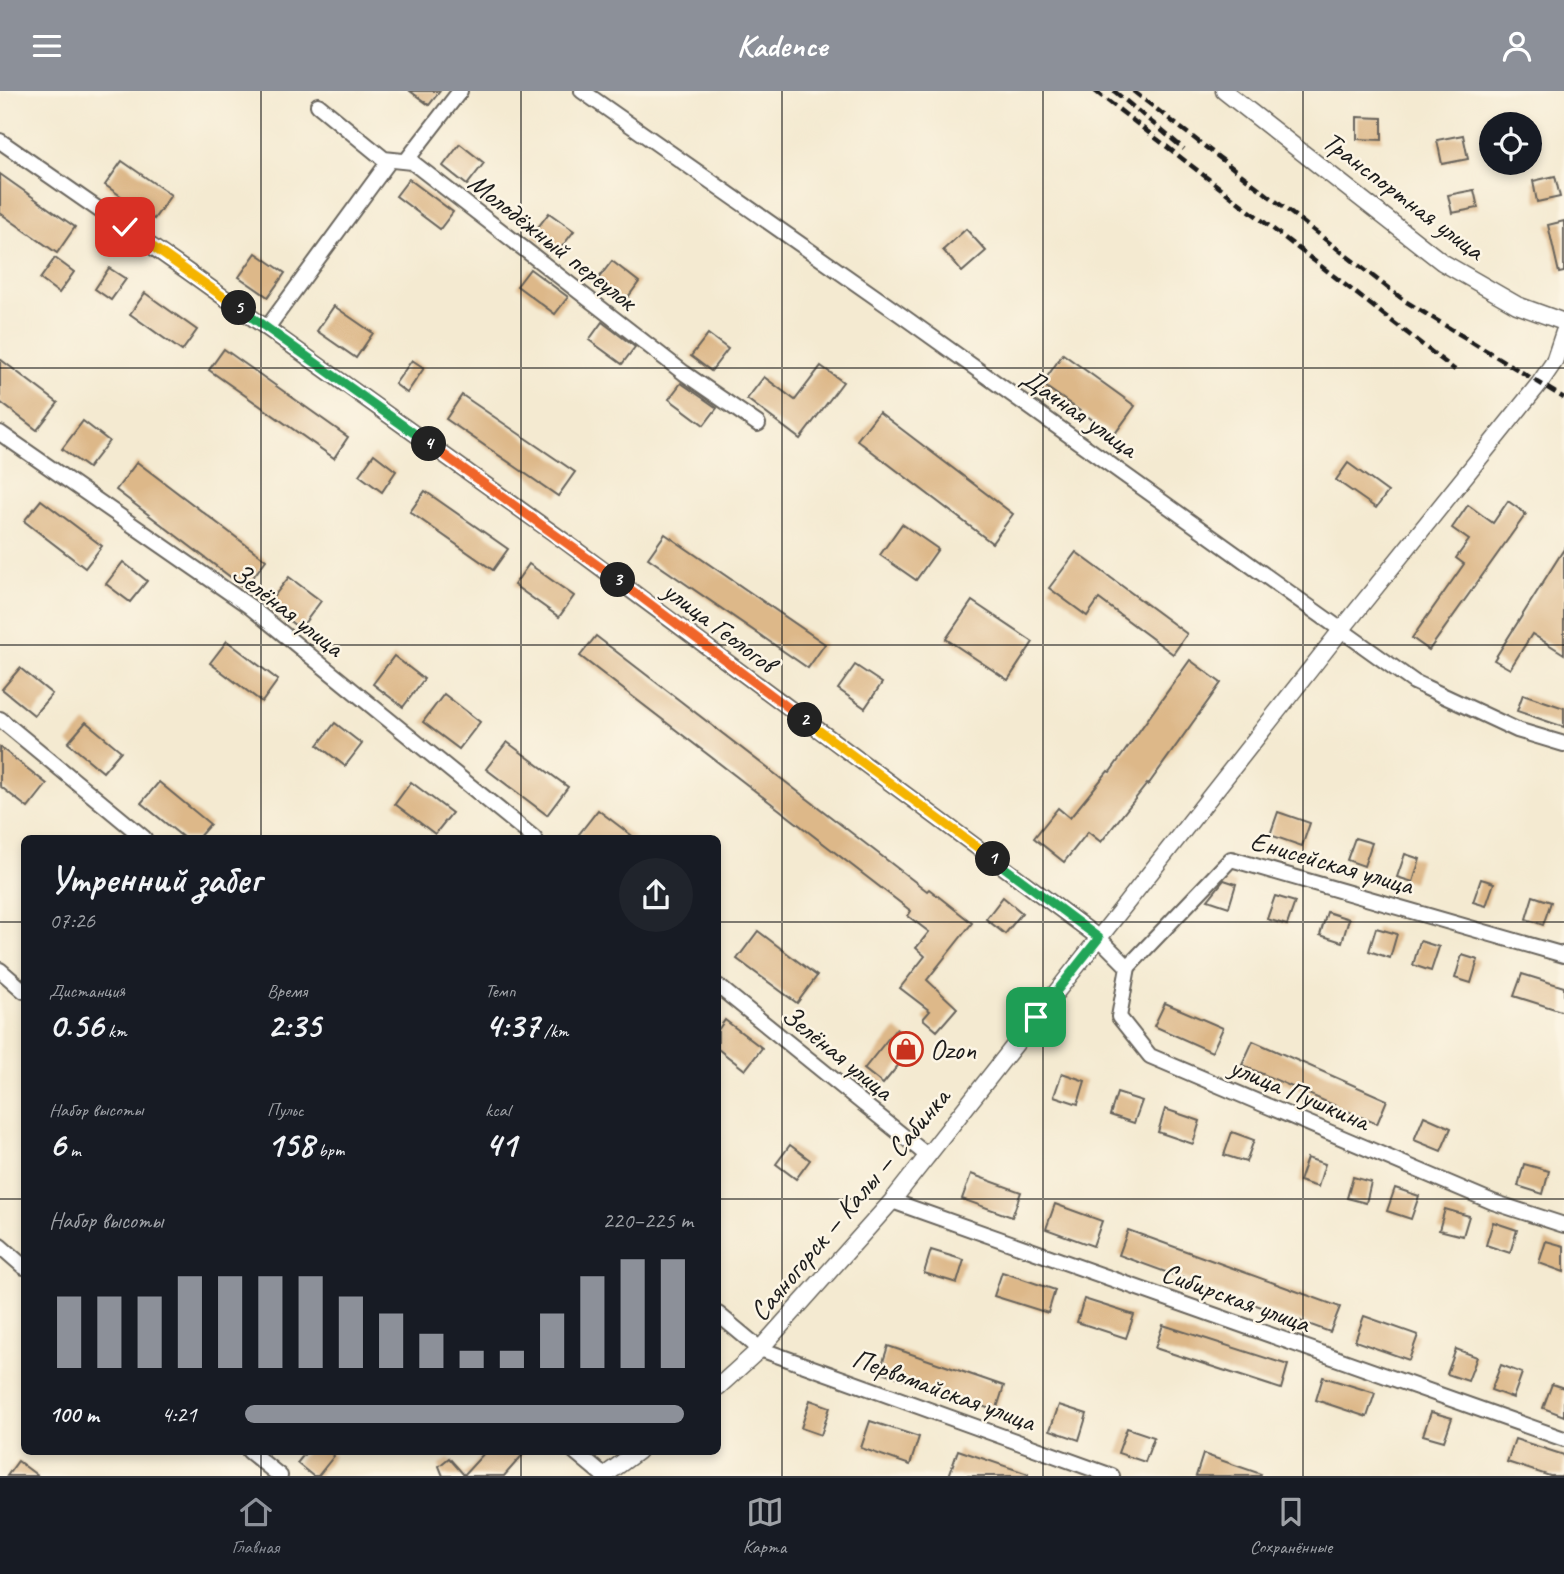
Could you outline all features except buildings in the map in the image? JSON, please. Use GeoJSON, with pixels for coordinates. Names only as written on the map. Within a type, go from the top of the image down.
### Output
{"type":"FeatureCollection","features":[{"type":"Feature","properties":{"kind":"street"},"geometry":{"type":"LineString","coordinates":[[318,105],[384,159],[407,161],[460,91]]}},
{"type":"Feature","properties":{"kind":"street","name":"Дачная улица"},"geometry":{"type":"LineString","coordinates":[[582,91],[904,317],[1414,682],[1517,730],[1564,744]]}},
{"type":"Feature","properties":{"kind":"street","name":"Транспортная улица"},"geometry":{"type":"LineString","coordinates":[[1224,91],[1442,262],[1517,305],[1564,322]]}},
{"type":"Feature","properties":{"kind":"street","name":"улица Геологов"},"geometry":{"type":"LineString","coordinates":[[0,141],[564,540],[1095,943]]}},
{"type":"Feature","properties":{"kind":"street"},"geometry":{"type":"LineString","coordinates":[[267,328],[390,160]]}},
{"type":"Feature","properties":{"kind":"street","name":"Молодёжный переулок"},"geometry":{"type":"LineString","coordinates":[[407,161],[412,162],[684,373],[758,424]]}},
{"type":"Feature","properties":{"kind":"street","name":"Саяногорск — Калы — Сабинка"},"geometry":{"type":"LineString","coordinates":[[721,1384],[760,1349],[892,1201],[1342,629],[1539,384],[1554,362],[1564,332]]}},
{"type":"Feature","properties":{"kind":"street","name":"Зелёная улица"},"geometry":{"type":"LineString","coordinates":[[0,433],[249,605],[530,835]]}},
{"type":"Feature","properties":{"kind":"street"},"geometry":{"type":"LineString","coordinates":[[0,719],[140,835]]}},
{"type":"Feature","properties":{"kind":"street","name":"Енисейская улица"},"geometry":{"type":"LineString","coordinates":[[1128,967],[1231,859],[1564,955]]}},
{"type":"Feature","properties":{"kind":"street"},"geometry":{"type":"LineString","coordinates":[[1095,943],[1128,967]]}},
{"type":"Feature","properties":{"kind":"street","name":"улица Пушкина"},"geometry":{"type":"LineString","coordinates":[[1128,967],[1119,1017],[1150,1056],[1493,1202],[1564,1225]]}},
{"type":"Feature","properties":{"kind":"street"},"geometry":{"type":"LineString","coordinates":[[0,970],[21,988]]}},
{"type":"Feature","properties":{"kind":"street","name":"Зелёная улица"},"geometry":{"type":"LineString","coordinates":[[721,988],[928,1156]]}},
{"type":"Feature","properties":{"kind":"street","name":"Сибирская улица"},"geometry":{"type":"LineString","coordinates":[[892,1201],[1564,1439]]}},
{"type":"Feature","properties":{"kind":"street"},"geometry":{"type":"LineString","coordinates":[[0,1246],[21,1264]]}},
{"type":"Feature","properties":{"kind":"street","name":"Первомайская улица"},"geometry":{"type":"LineString","coordinates":[[721,1316],[760,1349],[1112,1476]]}},
{"type":"Feature","properties":{"kind":"street"},"geometry":{"type":"LineString","coordinates":[[254,1455],[280,1476]]}},
{"type":"Feature","properties":{"kind":"street"},"geometry":{"type":"LineString","coordinates":[[579,1455],[604,1476],[633,1455]]}},
{"type":"Feature","properties":{"kind":"railway"},"geometry":{"type":"LineString","coordinates":[[1095,91],[1455,370]]}},
{"type":"Feature","properties":{"kind":"railway"},"geometry":{"type":"LineString","coordinates":[[1114,91],[1184,149]]}},
{"type":"Feature","properties":{"kind":"railway"},"geometry":{"type":"LineString","coordinates":[[1133,91],[1405,301],[1564,398]]}},
{"type":"Feature","properties":{"kind":"place","name":"Ozon"},"geometry":{"type":"Point","coordinates":[906,1049]}},
{"type":"Feature","properties":{"kind":"route"},"geometry":{"type":"LineString","coordinates":[[125,227],[564,540],[1099,938],[1036,1017]]}}]}
